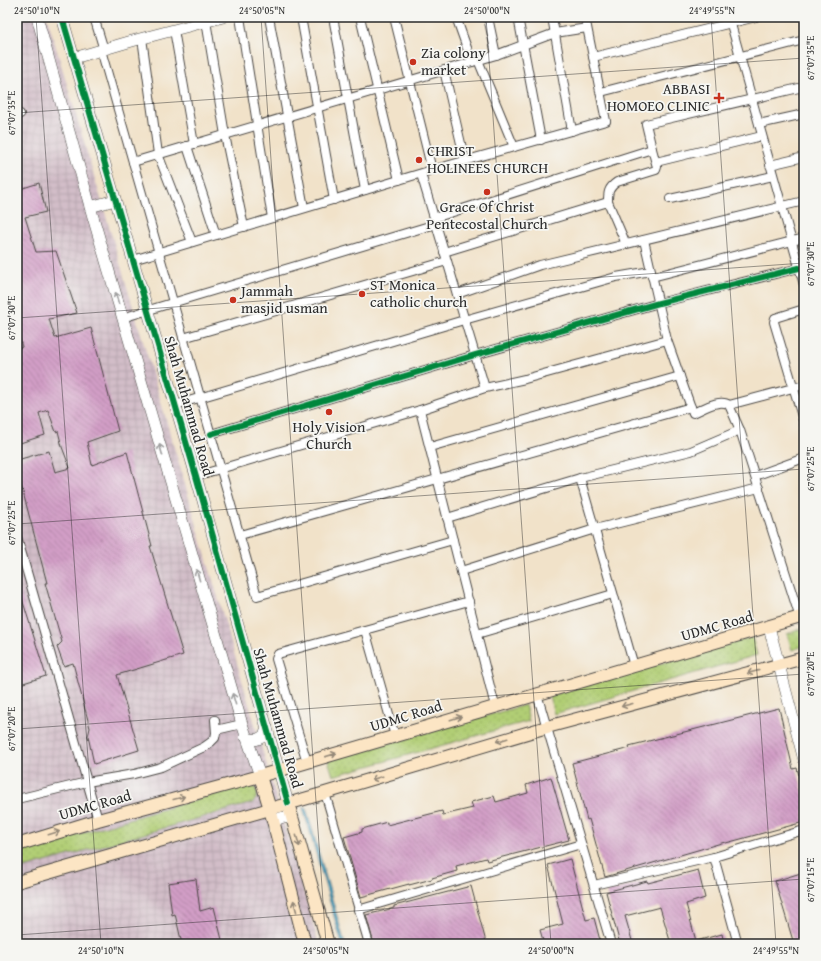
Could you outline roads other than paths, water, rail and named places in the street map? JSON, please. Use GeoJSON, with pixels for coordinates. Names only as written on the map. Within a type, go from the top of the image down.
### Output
{"type":"FeatureCollection","features":[{"type":"Feature","properties":{"kind":"main road","name":"UDMC Road"},"geometry":{"type":"LineString","coordinates":[[17,845],[98,820],[260,776],[802,617]]}},
{"type":"Feature","properties":{"kind":"main road"},"geometry":{"type":"LineString","coordinates":[[17,882],[547,727],[804,658]]}},
{"type":"Feature","properties":{"kind":"main road"},"geometry":{"type":"LineString","coordinates":[[260,776],[306,944]]}},
{"type":"Feature","properties":{"kind":"main road","name":"Shah Muhammad Road"},"geometry":{"type":"LineString","coordinates":[[288,803],[328,944]]}},
{"type":"Feature","properties":{"kind":"street"},"geometry":{"type":"LineString","coordinates":[[37,17],[122,318],[245,736],[260,776]]}},
{"type":"Feature","properties":{"kind":"street","name":"Shah Muhammad Road"},"geometry":{"type":"LineString","coordinates":[[62,17],[196,476],[288,803]]}},
{"type":"Feature","properties":{"kind":"street"},"geometry":{"type":"LineString","coordinates":[[94,17],[133,162],[257,596],[453,540]]}},
{"type":"Feature","properties":{"kind":"street"},"geometry":{"type":"LineString","coordinates":[[74,58],[142,38],[223,17]]}},
{"type":"Feature","properties":{"kind":"street"},"geometry":{"type":"LineString","coordinates":[[240,17],[272,218]]}},
{"type":"Feature","properties":{"kind":"street"},"geometry":{"type":"LineString","coordinates":[[269,17],[304,208]]}},
{"type":"Feature","properties":{"kind":"street"},"geometry":{"type":"LineString","coordinates":[[301,17],[334,200]]}},
{"type":"Feature","properties":{"kind":"street"},"geometry":{"type":"LineString","coordinates":[[333,17],[365,190]]}},
{"type":"Feature","properties":{"kind":"street"},"geometry":{"type":"LineString","coordinates":[[360,17],[399,180]]}},
{"type":"Feature","properties":{"kind":"street"},"geometry":{"type":"LineString","coordinates":[[394,17],[432,170]]}},
{"type":"Feature","properties":{"kind":"street"},"geometry":{"type":"LineString","coordinates":[[456,17],[514,147]]}},
{"type":"Feature","properties":{"kind":"street"},"geometry":{"type":"LineString","coordinates":[[488,17],[496,55]]}},
{"type":"Feature","properties":{"kind":"street"},"geometry":{"type":"LineString","coordinates":[[518,17],[541,140]]}},
{"type":"Feature","properties":{"kind":"street"},"geometry":{"type":"LineString","coordinates":[[552,17],[572,131]]}},
{"type":"Feature","properties":{"kind":"street"},"geometry":{"type":"LineString","coordinates":[[593,57],[730,20],[756,17]]}},
{"type":"Feature","properties":{"kind":"street"},"geometry":{"type":"LineString","coordinates":[[133,260],[432,170],[606,121],[587,28],[588,18]]}},
{"type":"Feature","properties":{"kind":"street"},"geometry":{"type":"LineString","coordinates":[[730,20],[804,285]]}},
{"type":"Feature","properties":{"kind":"street"},"geometry":{"type":"LineString","coordinates":[[206,21],[224,135],[244,227]]}},
{"type":"Feature","properties":{"kind":"street"},"geometry":{"type":"LineString","coordinates":[[133,162],[256,124],[496,55],[555,33],[587,28]]}},
{"type":"Feature","properties":{"kind":"street"},"geometry":{"type":"LineString","coordinates":[[174,30],[190,145],[216,235]]}},
{"type":"Feature","properties":{"kind":"street"},"geometry":{"type":"LineString","coordinates":[[142,38],[158,154],[192,242]]}},
{"type":"Feature","properties":{"kind":"street"},"geometry":{"type":"LineString","coordinates":[[601,92],[804,40]]}},
{"type":"Feature","properties":{"kind":"street"},"geometry":{"type":"LineString","coordinates":[[444,70],[466,161]]}},
{"type":"Feature","properties":{"kind":"street"},"geometry":{"type":"LineString","coordinates":[[626,244],[608,202],[608,191],[617,182],[656,170],[656,162],[646,124],[803,87],[804,94]]}},
{"type":"Feature","properties":{"kind":"street"},"geometry":{"type":"LineString","coordinates":[[759,124],[804,114]]}},
{"type":"Feature","properties":{"kind":"street"},"geometry":{"type":"LineString","coordinates":[[656,162],[762,136]]}},
{"type":"Feature","properties":{"kind":"street"},"geometry":{"type":"LineString","coordinates":[[122,318],[435,221],[652,149]]}},
{"type":"Feature","properties":{"kind":"street"},"geometry":{"type":"LineString","coordinates":[[770,165],[804,157]]}},
{"type":"Feature","properties":{"kind":"street"},"geometry":{"type":"LineString","coordinates":[[422,174],[485,388]]}},
{"type":"Feature","properties":{"kind":"street"},"geometry":{"type":"LineString","coordinates":[[670,199],[773,176]]}},
{"type":"Feature","properties":{"kind":"street"},"geometry":{"type":"LineString","coordinates":[[90,207],[115,200]]}},
{"type":"Feature","properties":{"kind":"street"},"geometry":{"type":"LineString","coordinates":[[457,294],[540,265],[804,201]]}},
{"type":"Feature","properties":{"kind":"street"},"geometry":{"type":"LineString","coordinates":[[444,252],[608,202]]}},
{"type":"Feature","properties":{"kind":"street"},"geometry":{"type":"LineString","coordinates":[[175,405],[616,277],[652,274],[804,238]]}},
{"type":"Feature","properties":{"kind":"street"},"geometry":{"type":"LineString","coordinates":[[644,240],[667,340],[693,413],[720,402],[729,405],[804,385]]}},
{"type":"Feature","properties":{"kind":"street"},"geometry":{"type":"LineString","coordinates":[[184,338],[447,261]]}},
{"type":"Feature","properties":{"kind":"street"},"geometry":{"type":"LineString","coordinates":[[211,434],[475,355],[658,304],[801,272]]}},
{"type":"Feature","properties":{"kind":"street"},"geometry":{"type":"LineString","coordinates":[[804,309],[775,318],[774,322],[804,423]]}},
{"type":"Feature","properties":{"kind":"street"},"geometry":{"type":"LineString","coordinates":[[196,476],[221,470],[420,410],[485,388],[525,379],[667,340]]}},
{"type":"Feature","properties":{"kind":"street"},"geometry":{"type":"LineString","coordinates":[[430,447],[680,376]]}},
{"type":"Feature","properties":{"kind":"street"},"geometry":{"type":"LineString","coordinates":[[729,405],[740,430],[802,617]]}},
{"type":"Feature","properties":{"kind":"street"},"geometry":{"type":"LineString","coordinates":[[240,535],[691,407]]}},
{"type":"Feature","properties":{"kind":"street"},"geometry":{"type":"LineString","coordinates":[[420,410],[495,706]]}},
{"type":"Feature","properties":{"kind":"street"},"geometry":{"type":"LineString","coordinates":[[448,518],[580,478],[691,451],[740,430]]}},
{"type":"Feature","properties":{"kind":"street"},"geometry":{"type":"LineString","coordinates":[[755,476],[804,458]]}},
{"type":"Feature","properties":{"kind":"street"},"geometry":{"type":"LineString","coordinates":[[580,478],[634,666]]}},
{"type":"Feature","properties":{"kind":"street"},"geometry":{"type":"LineString","coordinates":[[461,571],[595,529],[759,488]]}},
{"type":"Feature","properties":{"kind":"street"},"geometry":{"type":"LineString","coordinates":[[17,537],[98,820]]}},
{"type":"Feature","properties":{"kind":"street"},"geometry":{"type":"LineString","coordinates":[[477,634],[613,594]]}},
{"type":"Feature","properties":{"kind":"street"},"geometry":{"type":"LineString","coordinates":[[307,762],[276,657],[278,654],[468,601]]}},
{"type":"Feature","properties":{"kind":"street"},"geometry":{"type":"LineString","coordinates":[[769,627],[779,665],[800,730],[804,760]]}},
{"type":"Feature","properties":{"kind":"street"},"geometry":{"type":"LineString","coordinates":[[365,630],[395,736]]}},
{"type":"Feature","properties":{"kind":"street"},"geometry":{"type":"LineString","coordinates":[[537,694],[611,944]]}},
{"type":"Feature","properties":{"kind":"street"},"geometry":{"type":"LineString","coordinates":[[17,799],[87,782],[134,774],[161,767],[204,747],[215,738],[216,730],[214,720]]}},
{"type":"Feature","properties":{"kind":"street"},"geometry":{"type":"LineString","coordinates":[[216,730],[242,724]]}},
{"type":"Feature","properties":{"kind":"street"},"geometry":{"type":"LineString","coordinates":[[245,736],[249,739],[257,740],[264,736],[267,728]]}},
{"type":"Feature","properties":{"kind":"street"},"geometry":{"type":"LineString","coordinates":[[325,793],[369,944]]}},
{"type":"Feature","properties":{"kind":"street"},"geometry":{"type":"LineString","coordinates":[[274,829],[276,822],[281,818],[288,818],[293,821]]}},
{"type":"Feature","properties":{"kind":"street"},"geometry":{"type":"LineString","coordinates":[[594,885],[714,857],[804,830]]}},
{"type":"Feature","properties":{"kind":"street"},"geometry":{"type":"LineString","coordinates":[[358,910],[581,844]]}},
{"type":"Feature","properties":{"kind":"street"},"geometry":{"type":"LineString","coordinates":[[714,857],[738,944]]}},
{"type":"Feature","properties":{"kind":"water"},"geometry":{"type":"Polygon","coordinates":[[[303,808],[306,808],[345,944],[342,944],[303,808]]]}},
{"type":"Feature","properties":{"kind":"place","name":"Zia colony market"},"geometry":{"type":"Point","coordinates":[413,62]}},
{"type":"Feature","properties":{"kind":"place","name":"ABBASI HOMOEO CLINIC"},"geometry":{"type":"Point","coordinates":[719,98]}},
{"type":"Feature","properties":{"kind":"place","name":"CHRIST HOLINEES CHURCH"},"geometry":{"type":"Point","coordinates":[419,160]}},
{"type":"Feature","properties":{"kind":"place","name":"Grace Of Christ Pentecostal Church"},"geometry":{"type":"Point","coordinates":[487,192]}},
{"type":"Feature","properties":{"kind":"place","name":"ST Monica catholic church"},"geometry":{"type":"Point","coordinates":[362,294]}},
{"type":"Feature","properties":{"kind":"place","name":"Jammah masjid usman"},"geometry":{"type":"Point","coordinates":[233,300]}},
{"type":"Feature","properties":{"kind":"place","name":"Holy Vision Church"},"geometry":{"type":"Point","coordinates":[329,412]}}]}
